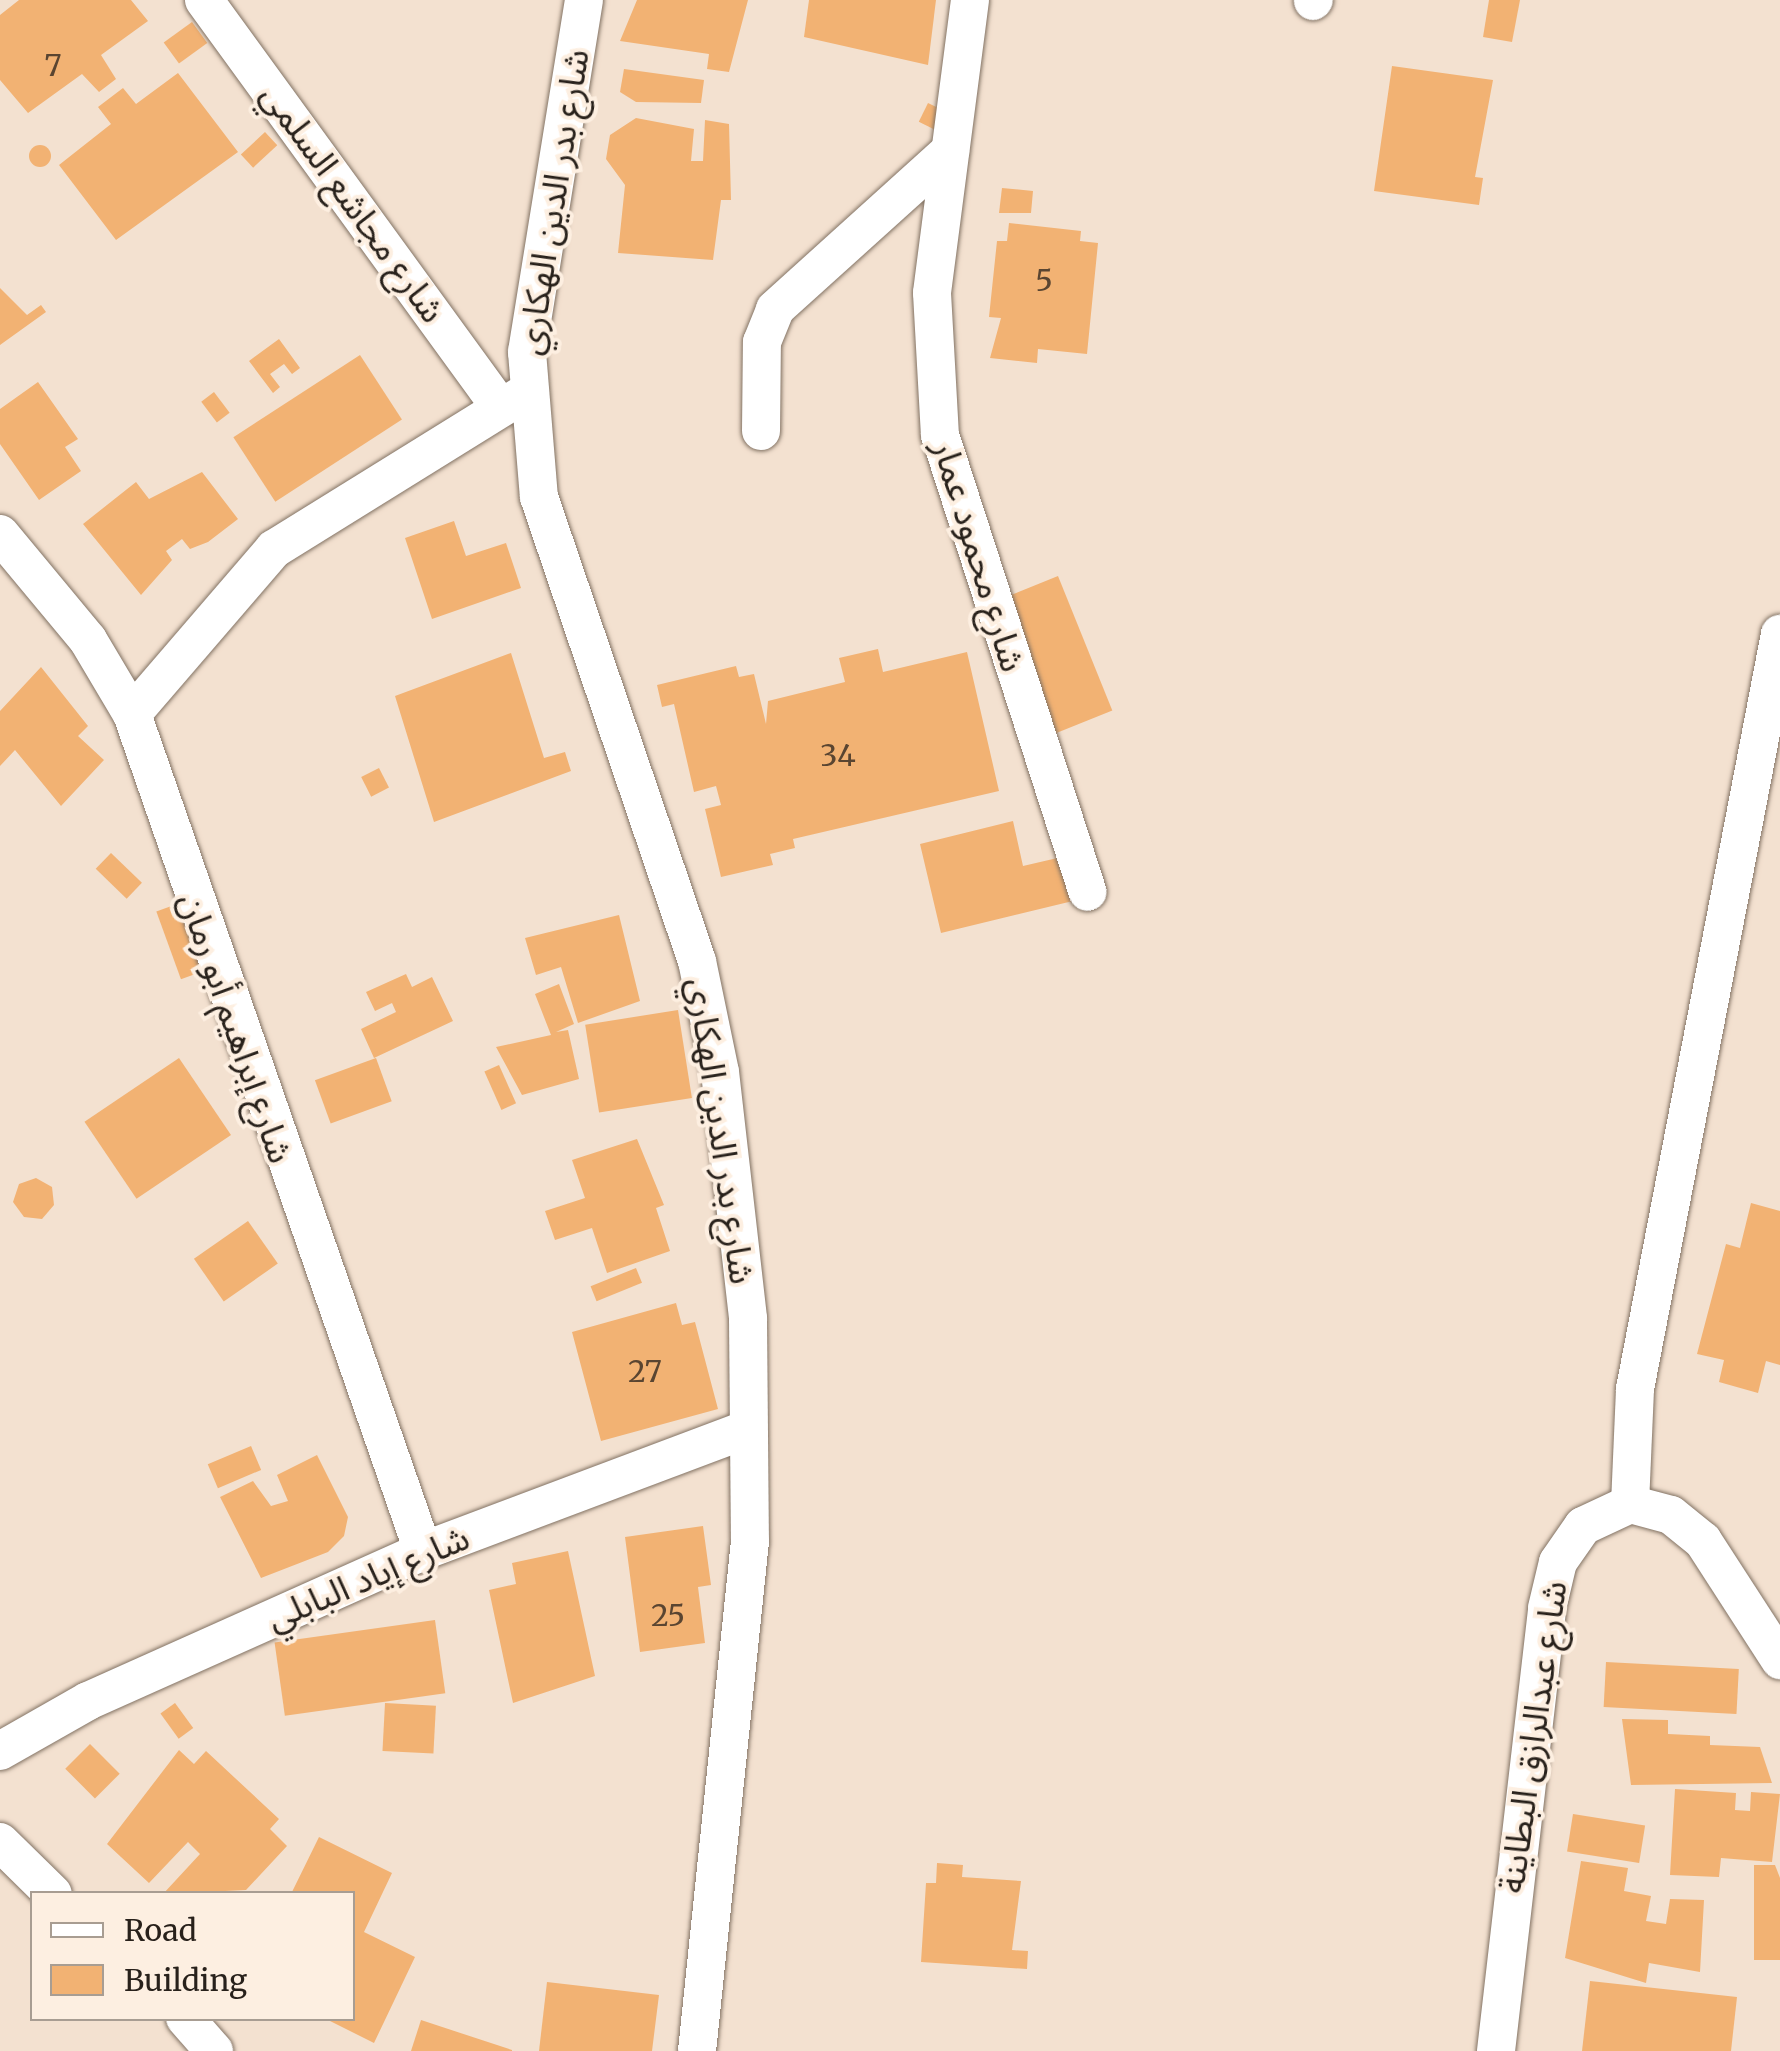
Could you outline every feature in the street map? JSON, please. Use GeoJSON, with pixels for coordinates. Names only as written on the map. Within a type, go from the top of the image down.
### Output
{"type":"FeatureCollection","features":[{"type":"Feature","properties":{"kind":"street","name":"شارع مجاشع السلمي"},"geometry":{"type":"LineString","coordinates":[[204,0],[514,399]]}},
{"type":"Feature","properties":{"kind":"street","name":"شارع بدر الدين الهكاري"},"geometry":{"type":"LineString","coordinates":[[584,0],[514,399],[539,497],[709,1016],[748,1320],[749,1558],[697,2051]]}},
{"type":"Feature","properties":{"kind":"street","name":"شارع محمود عمار"},"geometry":{"type":"LineString","coordinates":[[970,0],[932,293],[940,435],[1088,892]]}},
{"type":"Feature","properties":{"kind":"street"},"geometry":{"type":"LineString","coordinates":[[761,431],[762,342],[775,309],[950,150]]}},
{"type":"Feature","properties":{"kind":"street"},"geometry":{"type":"LineString","coordinates":[[132,714],[274,549],[514,399]]}},
{"type":"Feature","properties":{"kind":"street","name":"شارع إبراهيم أبو رمان"},"geometry":{"type":"LineString","coordinates":[[0,534],[88,640],[132,714],[271,1134],[424,1551]]}},
{"type":"Feature","properties":{"kind":"street"},"geometry":{"type":"LineString","coordinates":[[1780,634],[1635,1389],[1630,1504],[1671,1515],[1703,1542],[1780,1660]]}},
{"type":"Feature","properties":{"kind":"street","name":"شارع إياد البابلي"},"geometry":{"type":"LineString","coordinates":[[0,1751],[88,1701],[424,1551],[748,1429]]}},
{"type":"Feature","properties":{"kind":"street","name":"شارع عبدالرازق البطاينة"},"geometry":{"type":"LineString","coordinates":[[1496,2051],[1521,1802],[1558,1562],[1583,1526],[1630,1504]]}},
{"type":"Feature","properties":{"kind":"street"},"geometry":{"type":"LineString","coordinates":[[0,1842],[50,1891]]}},
{"type":"Feature","properties":{"kind":"street"},"geometry":{"type":"LineString","coordinates":[[188,2021],[214,2051]]}},
{"type":"Feature","properties":{"kind":"building"},"geometry":{"type":"Polygon","coordinates":[[[19,0],[131,0],[148,21],[101,55],[116,79],[99,92],[82,74],[28,113],[0,80],[0,15],[19,0]]]}},
{"type":"Feature","properties":{"kind":"building"},"geometry":{"type":"Polygon","coordinates":[[[637,0],[748,0],[729,72],[707,69],[709,54],[620,41],[637,0]]]}},
{"type":"Feature","properties":{"kind":"building"},"geometry":{"type":"Polygon","coordinates":[[[809,0],[936,0],[928,65],[804,37],[809,0]]]}},
{"type":"Feature","properties":{"kind":"building"},"geometry":{"type":"Polygon","coordinates":[[[1489,0],[1520,0],[1512,42],[1483,37],[1489,0]]]}},
{"type":"Feature","properties":{"kind":"building"},"geometry":{"type":"Polygon","coordinates":[[[192,22],[207,43],[179,64],[164,43],[192,22]]]}},
{"type":"Feature","properties":{"kind":"building"},"geometry":{"type":"Polygon","coordinates":[[[1392,66],[1493,80],[1475,177],[1483,178],[1479,205],[1374,191],[1392,66]]]}},
{"type":"Feature","properties":{"kind":"building"},"geometry":{"type":"Polygon","coordinates":[[[624,69],[704,80],[701,103],[636,102],[620,92],[624,69]]]}},
{"type":"Feature","properties":{"kind":"building"},"geometry":{"type":"Polygon","coordinates":[[[178,73],[238,152],[116,240],[59,165],[111,124],[98,107],[123,88],[136,104],[178,73]]]}},
{"type":"Feature","properties":{"kind":"building"},"geometry":{"type":"Polygon","coordinates":[[[928,103],[953,115],[944,134],[919,122],[928,103]]]}},
{"type":"Feature","properties":{"kind":"building"},"geometry":{"type":"Polygon","coordinates":[[[636,118],[694,129],[691,161],[703,161],[705,120],[729,124],[731,200],[721,200],[713,260],[618,253],[625,185],[606,159],[610,135],[636,118]]]}},
{"type":"Feature","properties":{"kind":"building"},"geometry":{"type":"Polygon","coordinates":[[[265,132],[277,145],[253,168],[241,155],[265,132]]]}},
{"type":"Feature","properties":{"kind":"building"},"geometry":{"type":"Polygon","coordinates":[[[40,145],[51,156],[40,167],[29,156],[40,145]]]}},
{"type":"Feature","properties":{"kind":"building"},"geometry":{"type":"Polygon","coordinates":[[[1002,188],[1033,191],[1031,213],[999,213],[1002,188]]]}},
{"type":"Feature","properties":{"kind":"building"},"geometry":{"type":"Polygon","coordinates":[[[1009,223],[1081,231],[1080,241],[1098,243],[1087,354],[1038,349],[1037,363],[990,358],[1001,318],[989,317],[997,241],[1007,241],[1009,223]]]}},
{"type":"Feature","properties":{"kind":"building"},"geometry":{"type":"Polygon","coordinates":[[[0,288],[27,315],[41,305],[46,312],[0,345],[0,288]]]}},
{"type":"Feature","properties":{"kind":"building"},"geometry":{"type":"Polygon","coordinates":[[[279,339],[300,368],[292,374],[284,364],[270,374],[280,387],[273,393],[249,361],[279,339]]]}},
{"type":"Feature","properties":{"kind":"building"},"geometry":{"type":"Polygon","coordinates":[[[360,355],[402,420],[275,502],[233,437],[360,355]]]}},
{"type":"Feature","properties":{"kind":"building"},"geometry":{"type":"Polygon","coordinates":[[[38,382],[78,439],[65,447],[81,471],[39,500],[0,444],[0,409],[38,382]]]}},
{"type":"Feature","properties":{"kind":"building"},"geometry":{"type":"Polygon","coordinates":[[[214,392],[230,413],[217,422],[201,402],[214,392]]]}},
{"type":"Feature","properties":{"kind":"building"},"geometry":{"type":"Polygon","coordinates":[[[202,472],[238,519],[208,542],[190,549],[182,539],[166,551],[172,560],[141,595],[83,524],[136,482],[149,499],[202,472]]]}},
{"type":"Feature","properties":{"kind":"building"},"geometry":{"type":"Polygon","coordinates":[[[454,521],[466,556],[506,543],[521,588],[432,619],[405,538],[454,521]]]}},
{"type":"Feature","properties":{"kind":"building"},"geometry":{"type":"Polygon","coordinates":[[[1058,576],[1112,710],[1048,736],[994,602],[1058,576]]]}},
{"type":"Feature","properties":{"kind":"building"},"geometry":{"type":"Polygon","coordinates":[[[878,649],[883,672],[967,652],[999,791],[793,839],[795,848],[770,854],[773,865],[721,877],[705,809],[721,805],[716,786],[694,792],[674,704],[662,707],[657,685],[736,666],[739,677],[754,674],[766,724],[768,701],[845,682],[839,658],[878,649]]]}},
{"type":"Feature","properties":{"kind":"building"},"geometry":{"type":"Polygon","coordinates":[[[511,653],[544,758],[565,752],[571,771],[434,822],[395,696],[511,653]]]}},
{"type":"Feature","properties":{"kind":"building"},"geometry":{"type":"Polygon","coordinates":[[[41,667],[88,726],[78,736],[104,760],[61,806],[15,750],[0,766],[0,711],[41,667]]]}},
{"type":"Feature","properties":{"kind":"building"},"geometry":{"type":"Polygon","coordinates":[[[379,768],[389,788],[371,797],[361,777],[379,768]]]}},
{"type":"Feature","properties":{"kind":"building"},"geometry":{"type":"Polygon","coordinates":[[[1013,821],[1023,866],[1066,856],[1077,900],[941,933],[920,844],[1013,821]]]}},
{"type":"Feature","properties":{"kind":"building"},"geometry":{"type":"Polygon","coordinates":[[[111,853],[142,883],[127,899],[96,869],[111,853]]]}},
{"type":"Feature","properties":{"kind":"building"},"geometry":{"type":"Polygon","coordinates":[[[177,904],[202,972],[181,979],[156,912],[177,904]]]}},
{"type":"Feature","properties":{"kind":"building"},"geometry":{"type":"Polygon","coordinates":[[[619,915],[640,1001],[578,1023],[561,967],[536,975],[525,938],[619,915]]]}},
{"type":"Feature","properties":{"kind":"building"},"geometry":{"type":"Polygon","coordinates":[[[406,974],[412,987],[432,977],[453,1021],[374,1058],[361,1029],[396,1012],[392,1003],[375,1011],[366,992],[406,974]]]}},
{"type":"Feature","properties":{"kind":"building"},"geometry":{"type":"Polygon","coordinates":[[[559,984],[574,1024],[556,1032],[568,1030],[579,1079],[522,1095],[496,1047],[551,1035],[535,994],[559,984]]]}},
{"type":"Feature","properties":{"kind":"building"},"geometry":{"type":"Polygon","coordinates":[[[678,1010],[692,1098],[599,1113],[585,1025],[678,1010]]]}},
{"type":"Feature","properties":{"kind":"building"},"geometry":{"type":"Polygon","coordinates":[[[179,1058],[231,1135],[136,1199],[84,1122],[179,1058]]]}},
{"type":"Feature","properties":{"kind":"building"},"geometry":{"type":"Polygon","coordinates":[[[376,1058],[392,1101],[331,1123],[315,1080],[376,1058]]]}},
{"type":"Feature","properties":{"kind":"building"},"geometry":{"type":"Polygon","coordinates":[[[499,1065],[516,1103],[501,1110],[484,1072],[499,1065]]]}},
{"type":"Feature","properties":{"kind":"building"},"geometry":{"type":"Polygon","coordinates":[[[637,1139],[664,1205],[656,1208],[670,1251],[607,1273],[592,1228],[555,1240],[545,1211],[585,1198],[572,1160],[637,1139]]]}},
{"type":"Feature","properties":{"kind":"building"},"geometry":{"type":"Polygon","coordinates":[[[36,1178],[52,1187],[54,1205],[42,1219],[24,1217],[13,1202],[19,1184],[36,1178]]]}},
{"type":"Feature","properties":{"kind":"building"},"geometry":{"type":"Polygon","coordinates":[[[1751,1203],[1780,1211],[1780,1365],[1766,1361],[1758,1393],[1719,1382],[1724,1360],[1697,1354],[1726,1244],[1740,1248],[1751,1203]]]}},
{"type":"Feature","properties":{"kind":"building"},"geometry":{"type":"Polygon","coordinates":[[[248,1221],[278,1264],[224,1301],[194,1259],[248,1221]]]}},
{"type":"Feature","properties":{"kind":"building"},"geometry":{"type":"Polygon","coordinates":[[[636,1268],[642,1283],[597,1301],[591,1286],[636,1268]]]}},
{"type":"Feature","properties":{"kind":"building"},"geometry":{"type":"Polygon","coordinates":[[[676,1303],[682,1325],[695,1322],[718,1409],[601,1441],[572,1332],[676,1303]]]}},
{"type":"Feature","properties":{"kind":"building"},"geometry":{"type":"Polygon","coordinates":[[[251,1446],[261,1470],[218,1488],[208,1464],[251,1446]]]}},
{"type":"Feature","properties":{"kind":"building"},"geometry":{"type":"Polygon","coordinates":[[[317,1455],[348,1517],[344,1536],[328,1552],[261,1578],[220,1497],[253,1481],[271,1506],[288,1501],[277,1475],[317,1455]]]}},
{"type":"Feature","properties":{"kind":"building"},"geometry":{"type":"Polygon","coordinates":[[[703,1526],[711,1585],[698,1587],[705,1643],[640,1652],[625,1537],[703,1526]]]}},
{"type":"Feature","properties":{"kind":"building"},"geometry":{"type":"Polygon","coordinates":[[[568,1551],[595,1676],[513,1703],[489,1590],[516,1584],[512,1563],[568,1551]]]}},
{"type":"Feature","properties":{"kind":"building"},"geometry":{"type":"Polygon","coordinates":[[[435,1620],[445,1693],[285,1716],[275,1643],[435,1620]]]}},
{"type":"Feature","properties":{"kind":"building"},"geometry":{"type":"Polygon","coordinates":[[[1606,1662],[1739,1669],[1736,1714],[1604,1707],[1606,1662]]]}},
{"type":"Feature","properties":{"kind":"building"},"geometry":{"type":"Polygon","coordinates":[[[175,1703],[193,1728],[179,1739],[160,1714],[175,1703]]]}},
{"type":"Feature","properties":{"kind":"building"},"geometry":{"type":"Polygon","coordinates":[[[385,1703],[436,1706],[433,1754],[382,1751],[385,1703]]]}},
{"type":"Feature","properties":{"kind":"building"},"geometry":{"type":"Polygon","coordinates":[[[1622,1719],[1668,1720],[1668,1734],[1710,1736],[1710,1745],[1760,1747],[1772,1783],[1631,1785],[1622,1719]]]}},
{"type":"Feature","properties":{"kind":"building"},"geometry":{"type":"Polygon","coordinates":[[[90,1744],[120,1774],[95,1798],[65,1769],[90,1744]]]}},
{"type":"Feature","properties":{"kind":"building"},"geometry":{"type":"Polygon","coordinates":[[[179,1750],[194,1764],[206,1751],[279,1819],[270,1829],[287,1846],[246,1890],[166,1891],[200,1854],[188,1842],[149,1883],[107,1844],[179,1750]]]}},
{"type":"Feature","properties":{"kind":"building"},"geometry":{"type":"Polygon","coordinates":[[[1675,1789],[1736,1793],[1735,1810],[1750,1811],[1751,1792],[1780,1794],[1772,1862],[1721,1858],[1719,1877],[1670,1875],[1675,1789]]]}},
{"type":"Feature","properties":{"kind":"building"},"geometry":{"type":"Polygon","coordinates":[[[1573,1814],[1645,1825],[1639,1863],[1567,1852],[1573,1814]]]}},
{"type":"Feature","properties":{"kind":"building"},"geometry":{"type":"Polygon","coordinates":[[[319,1837],[392,1873],[364,1932],[415,1957],[374,2043],[330,2021],[355,2021],[355,1891],[292,1891],[319,1837]]]}},
{"type":"Feature","properties":{"kind":"building"},"geometry":{"type":"Polygon","coordinates":[[[1581,1861],[1628,1868],[1624,1891],[1651,1896],[1646,1921],[1666,1924],[1670,1899],[1704,1900],[1700,1972],[1649,1963],[1646,1983],[1565,1958],[1581,1861]]]}},
{"type":"Feature","properties":{"kind":"building"},"geometry":{"type":"Polygon","coordinates":[[[937,1863],[963,1865],[962,1877],[1021,1881],[1012,1950],[1028,1951],[1027,1969],[921,1962],[926,1883],[936,1883],[937,1863]]]}},
{"type":"Feature","properties":{"kind":"building"},"geometry":{"type":"Polygon","coordinates":[[[1754,1865],[1775,1865],[1780,1878],[1780,1960],[1754,1960],[1754,1865]]]}},
{"type":"Feature","properties":{"kind":"building"},"geometry":{"type":"Polygon","coordinates":[[[1590,1981],[1737,1997],[1731,2051],[1582,2051],[1590,1981]]]}},
{"type":"Feature","properties":{"kind":"building"},"geometry":{"type":"Polygon","coordinates":[[[547,1982],[659,1995],[652,2051],[539,2051],[547,1982]]]}},
{"type":"Feature","properties":{"kind":"building"},"geometry":{"type":"Polygon","coordinates":[[[421,2020],[512,2050],[512,2051],[411,2051],[421,2020]]]}}]}
